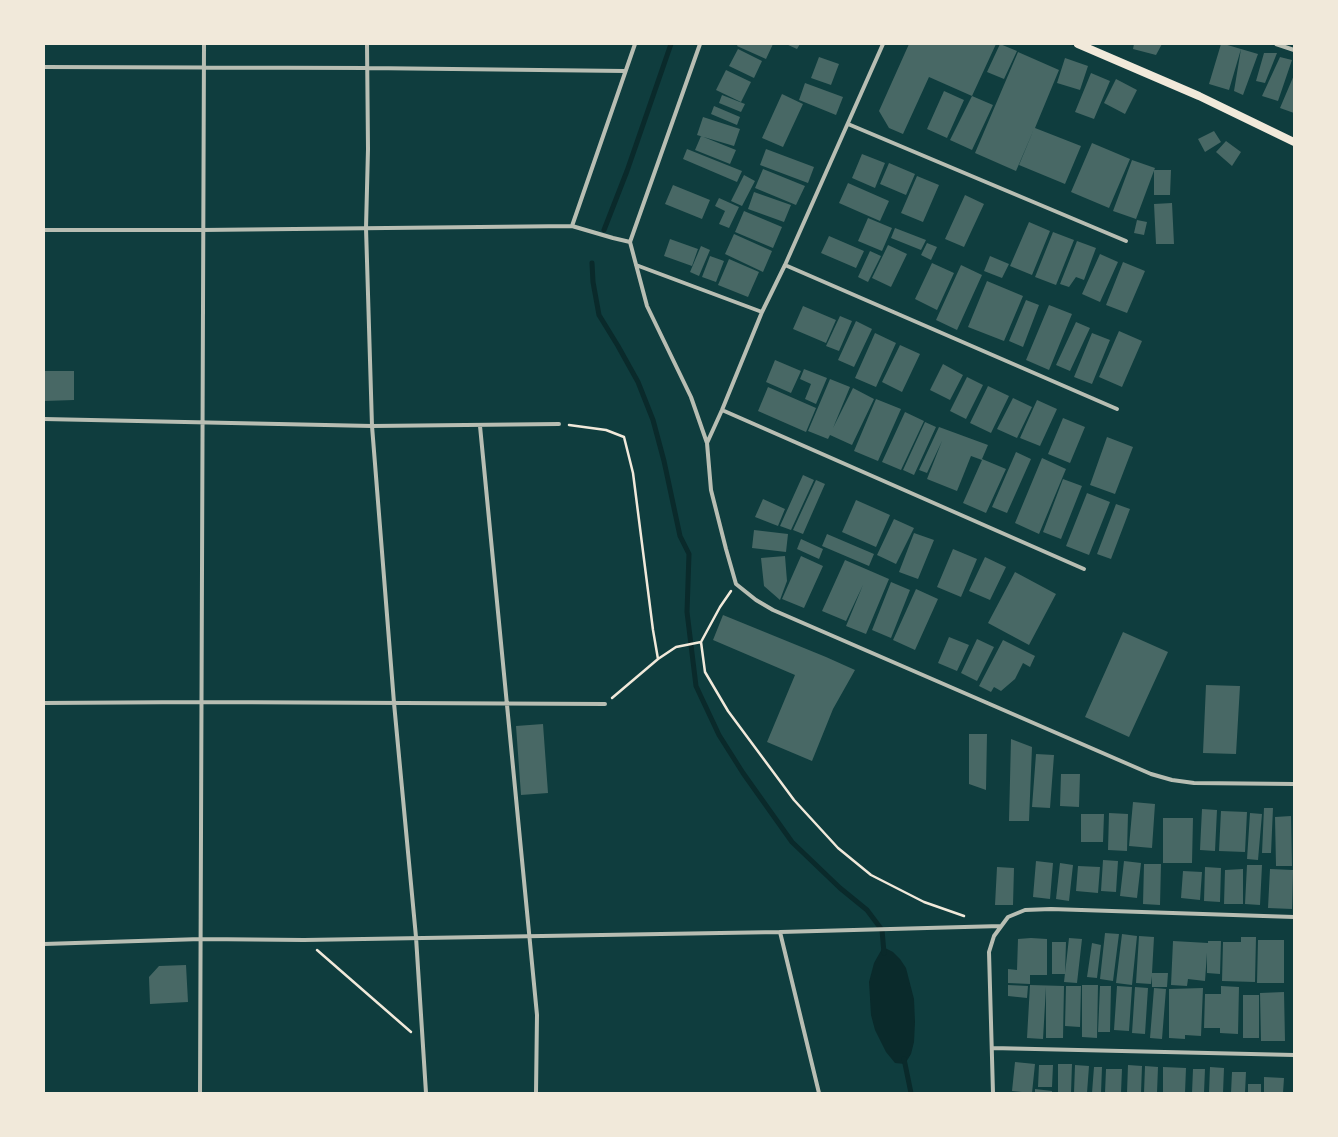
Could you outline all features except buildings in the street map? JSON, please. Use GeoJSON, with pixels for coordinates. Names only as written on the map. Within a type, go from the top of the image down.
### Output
{"type":"FeatureCollection","features":[{"type":"Feature","properties":{"kind":"main road"},"geometry":{"type":"LineString","coordinates":[[1078,44],[1199,96],[1294,142]]}},
{"type":"Feature","properties":{"kind":"street"},"geometry":{"type":"LineString","coordinates":[[200,1093],[202,230],[204,44]]}},
{"type":"Feature","properties":{"kind":"street"},"geometry":{"type":"LineString","coordinates":[[368,44],[366,228],[372,426],[394,703],[416,937],[426,1093]]}},
{"type":"Feature","properties":{"kind":"street"},"geometry":{"type":"LineString","coordinates":[[572,226],[635,44]]}},
{"type":"Feature","properties":{"kind":"street"},"geometry":{"type":"LineString","coordinates":[[700,44],[630,242],[647,306],[691,397],[707,444],[711,490],[736,584],[756,600],[773,610],[1151,774],[1172,780],[1194,783],[1294,784]]}},
{"type":"Feature","properties":{"kind":"street"},"geometry":{"type":"LineString","coordinates":[[707,444],[762,312],[785,265],[883,44]]}},
{"type":"Feature","properties":{"kind":"street"},"geometry":{"type":"LineString","coordinates":[[1276,44],[1294,50]]}},
{"type":"Feature","properties":{"kind":"street"},"geometry":{"type":"LineString","coordinates":[[44,67],[203,69],[367,68],[626,71]]}},
{"type":"Feature","properties":{"kind":"street"},"geometry":{"type":"LineString","coordinates":[[848,124],[1126,241]]}},
{"type":"Feature","properties":{"kind":"street"},"geometry":{"type":"LineString","coordinates":[[44,230],[572,226],[630,242]]}},
{"type":"Feature","properties":{"kind":"street"},"geometry":{"type":"LineString","coordinates":[[636,265],[762,312]]}},
{"type":"Feature","properties":{"kind":"street"},"geometry":{"type":"LineString","coordinates":[[785,265],[1117,410]]}},
{"type":"Feature","properties":{"kind":"street"},"geometry":{"type":"LineString","coordinates":[[722,410],[1084,569]]}},
{"type":"Feature","properties":{"kind":"street"},"geometry":{"type":"LineString","coordinates":[[44,419],[202,421],[372,426],[559,424]]}},
{"type":"Feature","properties":{"kind":"street"},"geometry":{"type":"LineString","coordinates":[[480,426],[537,1015],[536,1093]]}},
{"type":"Feature","properties":{"kind":"street"},"geometry":{"type":"LineString","coordinates":[[44,703],[202,702],[605,704]]}},
{"type":"Feature","properties":{"kind":"street"},"geometry":{"type":"LineString","coordinates":[[994,1093],[989,952],[994,936],[1008,918],[1025,910],[1051,909],[1294,917]]}},
{"type":"Feature","properties":{"kind":"street"},"geometry":{"type":"LineString","coordinates":[[44,944],[201,939],[304,940],[529,935],[780,932],[1001,926]]}},
{"type":"Feature","properties":{"kind":"street"},"geometry":{"type":"LineString","coordinates":[[780,932],[819,1093]]}},
{"type":"Feature","properties":{"kind":"street"},"geometry":{"type":"LineString","coordinates":[[992,1048],[1294,1055]]}},
{"type":"Feature","properties":{"kind":"path"},"geometry":{"type":"LineString","coordinates":[[559,424],[606,430],[624,437],[633,473],[653,630],[658,658]]}},
{"type":"Feature","properties":{"kind":"path"},"geometry":{"type":"LineString","coordinates":[[736,584],[720,607],[701,642],[706,672],[728,711],[794,800],[838,848],[871,875],[924,902],[965,916]]}},
{"type":"Feature","properties":{"kind":"path"},"geometry":{"type":"LineString","coordinates":[[605,704],[658,658],[676,647],[701,642]]}},
{"type":"Feature","properties":{"kind":"path"},"geometry":{"type":"LineString","coordinates":[[304,940],[423,1042]]}},
{"type":"Feature","properties":{"kind":"water"},"geometry":{"type":"Polygon","coordinates":[[[883,947],[893,952],[906,968],[914,999],[914,1042],[911,1054],[905,1064],[895,1063],[886,1052],[875,1030],[871,1015],[869,982],[874,963],[883,947]]]}},
{"type":"Feature","properties":{"kind":"waterway"},"geometry":{"type":"LineString","coordinates":[[604,230],[627,171],[671,44]]}},
{"type":"Feature","properties":{"kind":"waterway"},"geometry":{"type":"LineString","coordinates":[[592,263],[593,282],[599,315],[638,382],[653,420],[664,461],[680,536],[689,554],[687,612],[696,686],[719,735],[743,773],[792,842],[840,888],[867,910],[882,930],[884,953]]}},
{"type":"Feature","properties":{"kind":"waterway"},"geometry":{"type":"LineString","coordinates":[[904,1059],[911,1093]]}}]}
